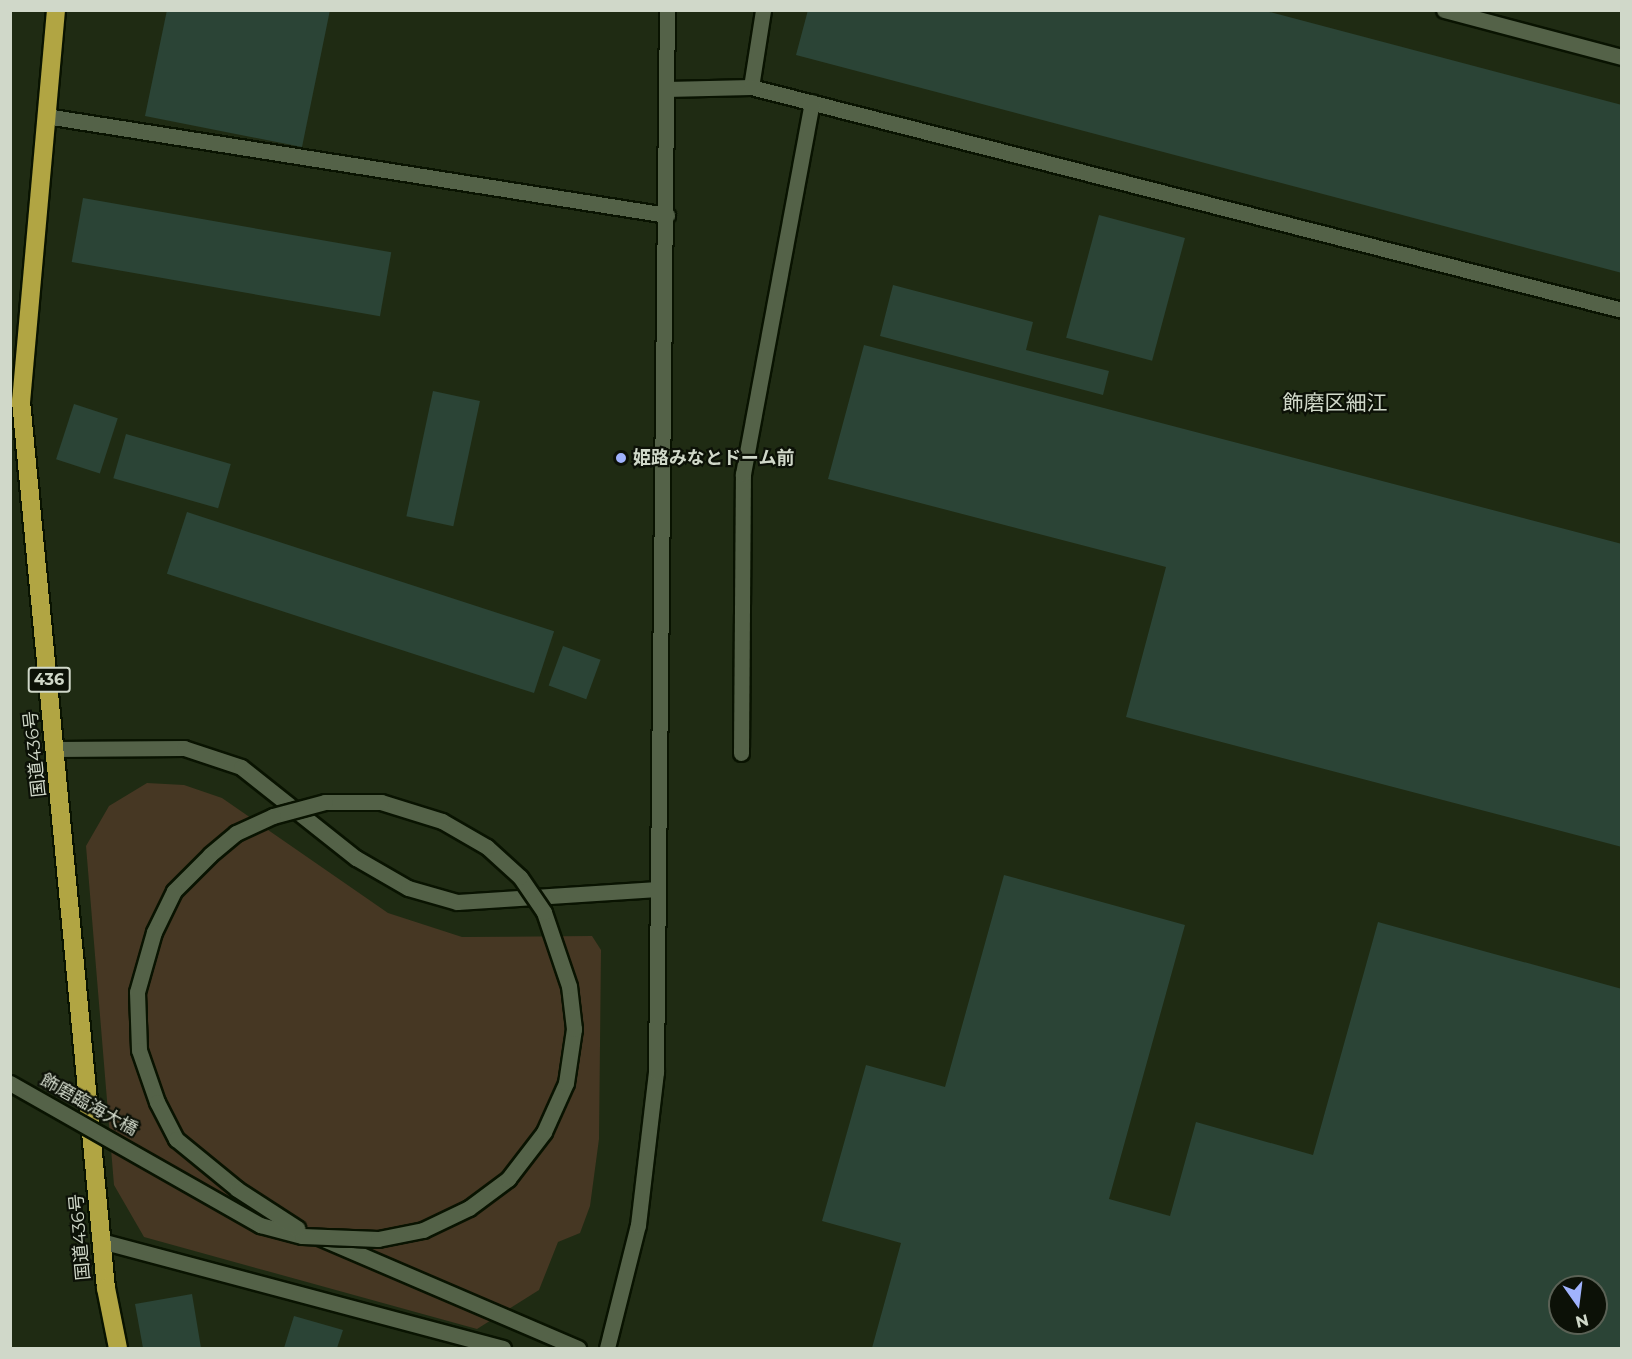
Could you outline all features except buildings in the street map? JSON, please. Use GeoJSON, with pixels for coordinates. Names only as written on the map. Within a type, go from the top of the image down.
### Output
{"type":"FeatureCollection","features":[{"type":"Feature","properties":{"kind":"highway","name":"国道436号"},"geometry":{"type":"LineString","coordinates":[[56,10],[17,374],[56,749],[101,1241],[118,1348]]}},
{"type":"Feature","properties":{"kind":"street"},"geometry":{"type":"LineString","coordinates":[[607,1348],[638,1225],[649,1149],[656,1072],[667,215],[667,10]]}},
{"type":"Feature","properties":{"kind":"street"},"geometry":{"type":"LineString","coordinates":[[751,87],[763,10]]}},
{"type":"Feature","properties":{"kind":"street"},"geometry":{"type":"LineString","coordinates":[[1444,10],[1622,57]]}},
{"type":"Feature","properties":{"kind":"street"},"geometry":{"type":"LineString","coordinates":[[666,89],[751,87],[1622,310]]}},
{"type":"Feature","properties":{"kind":"street"},"geometry":{"type":"LineString","coordinates":[[741,753],[743,474],[812,102]]}},
{"type":"Feature","properties":{"kind":"street"},"geometry":{"type":"LineString","coordinates":[[46,116],[667,215]]}},
{"type":"Feature","properties":{"kind":"street"},"geometry":{"type":"LineString","coordinates":[[56,749],[184,748],[241,767],[356,858],[408,888],[458,902],[658,889]]}},
{"type":"Feature","properties":{"kind":"street","name":"飾磨臨海大橋"},"geometry":{"type":"LineString","coordinates":[[10,1083],[260,1225],[337,1240],[423,1230],[469,1208],[508,1179],[544,1132],[566,1083],[574,1029],[569,986],[554,933],[520,877],[487,847],[441,821],[381,802],[325,802],[273,816],[237,833],[210,855],[174,891],[154,932],[137,992],[140,1050],[157,1102],[176,1139],[237,1189],[297,1228],[578,1348]]}},
{"type":"Feature","properties":{"kind":"street"},"geometry":{"type":"LineString","coordinates":[[101,1241],[503,1348]]}},
{"type":"Feature","properties":{"kind":"shaded area"},"geometry":{"type":"Polygon","coordinates":[[[147,783],[184,785],[222,798],[388,913],[462,937],[592,936],[601,950],[599,1139],[590,1206],[580,1233],[558,1242],[539,1290],[477,1329],[144,1237],[114,1185],[86,846],[109,806],[147,783]]]}},
{"type":"Feature","properties":{"kind":"place","name":"姫路みなとドーム前"},"geometry":{"type":"Point","coordinates":[621,458]}},
{"type":"Feature","properties":{"kind":"district","name":"飾磨区細江"},"geometry":{"type":"Point","coordinates":[1335,403]}}]}
